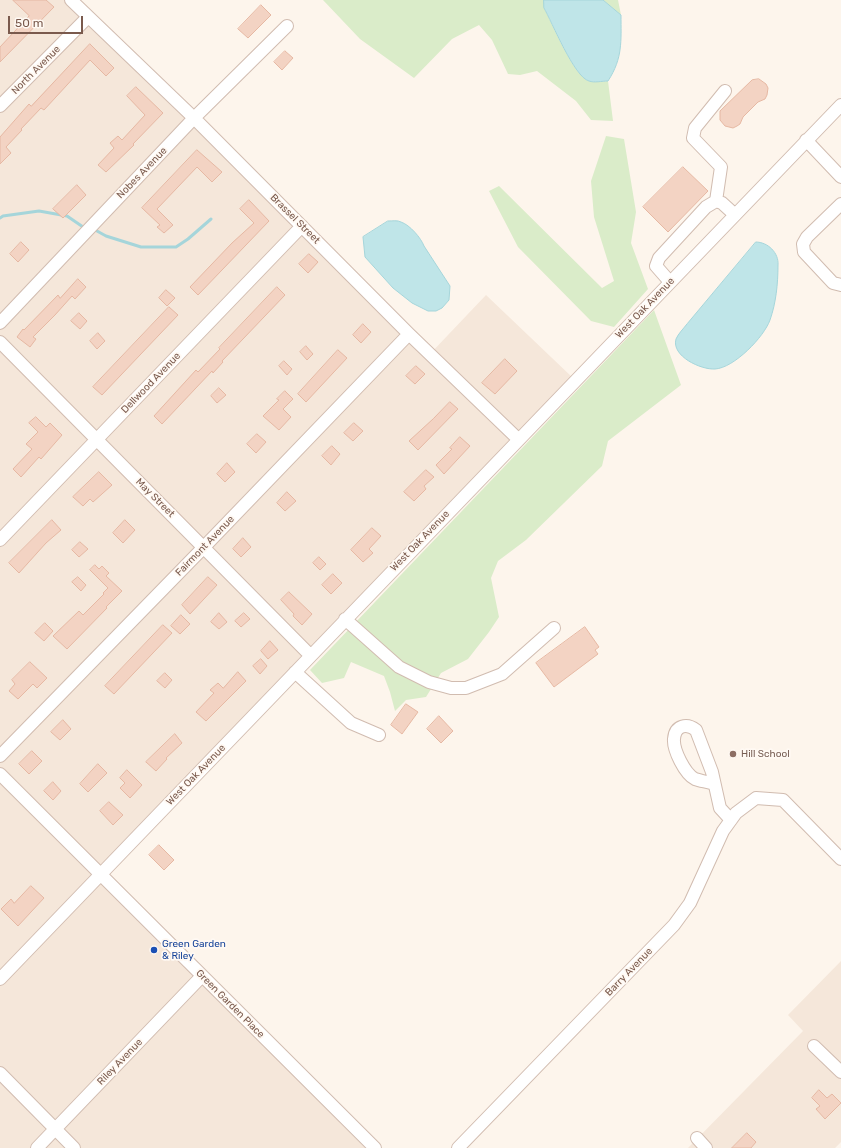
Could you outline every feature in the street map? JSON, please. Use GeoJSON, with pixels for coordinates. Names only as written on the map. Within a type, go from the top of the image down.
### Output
{"type":"FeatureCollection","features":[{"type":"Feature","properties":{"kind":"street","name":"Brassel Street"},"geometry":{"type":"LineString","coordinates":[[71,0],[194,118],[409,334],[518,439]]}},
{"type":"Feature","properties":{"kind":"street","name":"North Avenue"},"geometry":{"type":"LineString","coordinates":[[0,106],[88,17]]}},
{"type":"Feature","properties":{"kind":"street","name":"Nobes Avenue"},"geometry":{"type":"LineString","coordinates":[[0,323],[194,118],[287,26]]}},
{"type":"Feature","properties":{"kind":"street"},"geometry":{"type":"LineString","coordinates":[[716,201],[720,167],[693,138],[695,128],[725,91]]}},
{"type":"Feature","properties":{"kind":"street","name":"West Oak Avenue"},"geometry":{"type":"LineString","coordinates":[[0,979],[734,214],[841,105]]}},
{"type":"Feature","properties":{"kind":"street"},"geometry":{"type":"LineString","coordinates":[[806,140],[841,177]]}},
{"type":"Feature","properties":{"kind":"street"},"geometry":{"type":"LineString","coordinates":[[670,282],[656,266],[659,258],[706,207],[716,201],[722,203],[734,214]]}},
{"type":"Feature","properties":{"kind":"street"},"geometry":{"type":"LineString","coordinates":[[841,204],[807,237],[802,244],[804,252],[833,283],[841,285]]}},
{"type":"Feature","properties":{"kind":"street","name":"Dellwood Avenue"},"geometry":{"type":"LineString","coordinates":[[0,540],[302,226]]}},
{"type":"Feature","properties":{"kind":"street","name":"Fairmont Avenue"},"geometry":{"type":"LineString","coordinates":[[0,756],[409,334]]}},
{"type":"Feature","properties":{"kind":"street","name":"May Street"},"geometry":{"type":"LineString","coordinates":[[0,342],[310,655]]}},
{"type":"Feature","properties":{"kind":"street"},"geometry":{"type":"LineString","coordinates":[[345,619],[399,667],[428,682],[451,688],[466,688],[502,674],[554,628]]}},
{"type":"Feature","properties":{"kind":"street"},"geometry":{"type":"LineString","coordinates":[[295,672],[351,723],[379,735]]}},
{"type":"Feature","properties":{"kind":"street"},"geometry":{"type":"LineString","coordinates":[[714,784],[695,779],[683,766],[677,753],[674,739],[676,731],[680,727],[686,725],[696,730],[712,772],[720,808],[731,820]]}},
{"type":"Feature","properties":{"kind":"street","name":"Green Garden Place"},"geometry":{"type":"LineString","coordinates":[[0,774],[375,1148]]}},
{"type":"Feature","properties":{"kind":"street","name":"Barry Avenue"},"geometry":{"type":"LineString","coordinates":[[458,1148],[674,925],[690,903],[723,831],[736,813],[756,798],[783,800],[841,859]]}},
{"type":"Feature","properties":{"kind":"street","name":"Riley Avenue"},"geometry":{"type":"LineString","coordinates":[[37,1148],[202,976]]}},
{"type":"Feature","properties":{"kind":"street"},"geometry":{"type":"LineString","coordinates":[[814,1046],[841,1072]]}},
{"type":"Feature","properties":{"kind":"street"},"geometry":{"type":"LineString","coordinates":[[0,1073],[74,1148]]}},
{"type":"Feature","properties":{"kind":"street"},"geometry":{"type":"LineString","coordinates":[[696,1138],[706,1148]]}},
{"type":"Feature","properties":{"kind":"shaded area"},"geometry":{"type":"Polygon","coordinates":[[[0,0],[64,0],[188,118],[0,315],[0,0]]]}},
{"type":"Feature","properties":{"kind":"shaded area"},"geometry":{"type":"Polygon","coordinates":[[[194,124],[429,355],[486,295],[573,378],[0,974],[0,328],[194,124]]]}},
{"type":"Feature","properties":{"kind":"shaded area"},"geometry":{"type":"Polygon","coordinates":[[[100,880],[374,1148],[0,1148],[0,983],[100,880]]]}},
{"type":"Feature","properties":{"kind":"shaded area"},"geometry":{"type":"Polygon","coordinates":[[[841,961],[841,1142],[835,1148],[688,1148],[803,1031],[788,1015],[841,961]]]}},
{"type":"Feature","properties":{"kind":"green space"},"geometry":{"type":"Polygon","coordinates":[[[323,0],[544,0],[544,8],[564,49],[577,70],[583,77],[591,82],[608,81],[613,121],[591,120],[576,101],[537,71],[520,75],[508,74],[492,40],[479,25],[452,39],[414,78],[360,39],[323,0]]]}},
{"type":"Feature","properties":{"kind":"green space"},"geometry":{"type":"Polygon","coordinates":[[[603,0],[618,0],[621,15],[603,0]]]}},
{"type":"Feature","properties":{"kind":"green space"},"geometry":{"type":"Polygon","coordinates":[[[606,136],[624,139],[636,212],[631,243],[648,289],[614,327],[591,321],[518,247],[489,191],[499,186],[602,288],[614,281],[594,217],[591,181],[606,136]]]}},
{"type":"Feature","properties":{"kind":"green space"},"geometry":{"type":"Polygon","coordinates":[[[654,310],[681,385],[608,441],[602,466],[526,540],[498,561],[491,578],[499,617],[468,659],[441,673],[426,697],[406,700],[395,711],[384,676],[351,662],[344,678],[322,683],[310,670],[654,310]]]}},
{"type":"Feature","properties":{"kind":"water"},"geometry":{"type":"Polygon","coordinates":[[[544,0],[603,0],[621,15],[621,41],[619,57],[613,73],[608,81],[591,82],[583,77],[577,70],[570,60],[544,8],[544,0]]]}},
{"type":"Feature","properties":{"kind":"water"},"geometry":{"type":"Polygon","coordinates":[[[388,221],[400,221],[415,232],[450,286],[449,300],[442,308],[436,311],[428,311],[412,303],[393,288],[365,257],[363,237],[388,221]]]}},
{"type":"Feature","properties":{"kind":"water"},"geometry":{"type":"Polygon","coordinates":[[[756,242],[765,244],[772,249],[777,256],[778,261],[778,279],[775,300],[767,327],[755,343],[739,358],[723,367],[709,369],[688,361],[678,351],[676,345],[677,337],[756,242]]]}},
{"type":"Feature","properties":{"kind":"building"},"geometry":{"type":"Polygon","coordinates":[[[13,0],[46,0],[54,7],[0,62],[0,47],[29,16],[13,0]]]}},
{"type":"Feature","properties":{"kind":"building"},"geometry":{"type":"Polygon","coordinates":[[[261,5],[271,15],[248,38],[238,29],[261,5]]]}},
{"type":"Feature","properties":{"kind":"building"},"geometry":{"type":"Polygon","coordinates":[[[90,44],[114,68],[106,76],[90,60],[44,110],[41,108],[21,129],[22,130],[6,147],[11,153],[0,164],[0,137],[29,104],[31,106],[90,44]]]}},
{"type":"Feature","properties":{"kind":"building"},"geometry":{"type":"Polygon","coordinates":[[[285,51],[293,58],[282,70],[274,62],[285,51]]]}},
{"type":"Feature","properties":{"kind":"building"},"geometry":{"type":"Polygon","coordinates":[[[759,79],[766,84],[768,88],[765,99],[758,102],[743,117],[740,124],[733,128],[725,126],[720,120],[720,111],[752,80],[759,79]]]}},
{"type":"Feature","properties":{"kind":"building"},"geometry":{"type":"Polygon","coordinates":[[[136,87],[163,113],[133,144],[134,145],[106,172],[98,165],[114,148],[110,143],[118,136],[122,140],[145,115],[127,96],[136,87]]]}},
{"type":"Feature","properties":{"kind":"building"},"geometry":{"type":"Polygon","coordinates":[[[197,150],[222,172],[212,182],[197,167],[157,209],[173,225],[164,233],[157,227],[160,225],[142,208],[197,150]]]}},
{"type":"Feature","properties":{"kind":"building"},"geometry":{"type":"Polygon","coordinates":[[[683,167],[708,191],[668,232],[643,207],[683,167]]]}},
{"type":"Feature","properties":{"kind":"building"},"geometry":{"type":"Polygon","coordinates":[[[77,185],[86,195],[63,218],[53,209],[77,185]]]}},
{"type":"Feature","properties":{"kind":"building"},"geometry":{"type":"Polygon","coordinates":[[[249,200],[269,221],[198,295],[190,287],[232,243],[254,223],[240,209],[249,200]]]}},
{"type":"Feature","properties":{"kind":"building"},"geometry":{"type":"Polygon","coordinates":[[[21,242],[29,250],[18,262],[10,254],[21,242]]]}},
{"type":"Feature","properties":{"kind":"building"},"geometry":{"type":"Polygon","coordinates":[[[309,254],[318,262],[308,273],[299,264],[309,254]]]}},
{"type":"Feature","properties":{"kind":"building"},"geometry":{"type":"Polygon","coordinates":[[[78,279],[86,287],[75,299],[72,296],[33,337],[36,339],[30,347],[17,337],[23,329],[24,330],[58,295],[60,298],[78,279]]]}},
{"type":"Feature","properties":{"kind":"building"},"geometry":{"type":"Polygon","coordinates":[[[277,287],[285,295],[222,361],[223,362],[213,373],[212,371],[162,424],[154,416],[196,370],[198,372],[220,349],[219,348],[277,287]]]}},
{"type":"Feature","properties":{"kind":"building"},"geometry":{"type":"Polygon","coordinates":[[[166,290],[175,298],[167,306],[159,298],[166,290]]]}},
{"type":"Feature","properties":{"kind":"building"},"geometry":{"type":"Polygon","coordinates":[[[169,307],[178,315],[102,395],[93,387],[169,307]]]}},
{"type":"Feature","properties":{"kind":"building"},"geometry":{"type":"Polygon","coordinates":[[[79,313],[87,321],[80,329],[71,321],[79,313]]]}},
{"type":"Feature","properties":{"kind":"building"},"geometry":{"type":"Polygon","coordinates":[[[363,324],[371,332],[361,343],[353,335],[363,324]]]}},
{"type":"Feature","properties":{"kind":"building"},"geometry":{"type":"Polygon","coordinates":[[[98,333],[105,341],[97,349],[90,341],[98,333]]]}},
{"type":"Feature","properties":{"kind":"building"},"geometry":{"type":"Polygon","coordinates":[[[306,346],[313,354],[307,360],[300,352],[306,346]]]}},
{"type":"Feature","properties":{"kind":"building"},"geometry":{"type":"Polygon","coordinates":[[[338,350],[347,358],[306,402],[298,394],[338,350]]]}},
{"type":"Feature","properties":{"kind":"building"},"geometry":{"type":"Polygon","coordinates":[[[505,359],[517,371],[495,394],[482,383],[505,359]]]}},
{"type":"Feature","properties":{"kind":"building"},"geometry":{"type":"Polygon","coordinates":[[[284,361],[292,369],[287,375],[279,366],[284,361]]]}},
{"type":"Feature","properties":{"kind":"building"},"geometry":{"type":"Polygon","coordinates":[[[416,366],[425,374],[415,384],[406,376],[416,366]]]}},
{"type":"Feature","properties":{"kind":"building"},"geometry":{"type":"Polygon","coordinates":[[[219,388],[226,395],[217,403],[211,396],[219,388]]]}},
{"type":"Feature","properties":{"kind":"building"},"geometry":{"type":"Polygon","coordinates":[[[285,391],[293,399],[283,409],[291,417],[279,430],[263,416],[279,400],[277,399],[285,391]]]}},
{"type":"Feature","properties":{"kind":"building"},"geometry":{"type":"Polygon","coordinates":[[[450,402],[458,409],[418,450],[409,441],[450,402]]]}},
{"type":"Feature","properties":{"kind":"building"},"geometry":{"type":"Polygon","coordinates":[[[36,417],[46,427],[50,423],[62,435],[41,459],[39,457],[21,477],[13,469],[32,449],[26,444],[38,432],[29,423],[36,417]]]}},
{"type":"Feature","properties":{"kind":"building"},"geometry":{"type":"Polygon","coordinates":[[[354,423],[363,431],[353,441],[344,433],[354,423]]]}},
{"type":"Feature","properties":{"kind":"building"},"geometry":{"type":"Polygon","coordinates":[[[257,434],[266,442],[256,453],[247,444],[257,434]]]}},
{"type":"Feature","properties":{"kind":"building"},"geometry":{"type":"Polygon","coordinates":[[[460,437],[470,446],[444,474],[436,465],[452,449],[450,448],[460,437]]]}},
{"type":"Feature","properties":{"kind":"building"},"geometry":{"type":"Polygon","coordinates":[[[332,446],[340,454],[331,465],[322,456],[332,446]]]}},
{"type":"Feature","properties":{"kind":"building"},"geometry":{"type":"Polygon","coordinates":[[[227,463],[235,472],[225,482],[217,474],[227,463]]]}},
{"type":"Feature","properties":{"kind":"building"},"geometry":{"type":"Polygon","coordinates":[[[426,470],[434,477],[424,486],[426,489],[414,501],[404,492],[426,470]]]}},
{"type":"Feature","properties":{"kind":"building"},"geometry":{"type":"Polygon","coordinates":[[[99,472],[112,485],[93,502],[90,499],[83,506],[73,497],[99,472]]]}},
{"type":"Feature","properties":{"kind":"building"},"geometry":{"type":"Polygon","coordinates":[[[287,492],[296,501],[285,511],[277,503],[287,492]]]}},
{"type":"Feature","properties":{"kind":"building"},"geometry":{"type":"Polygon","coordinates":[[[52,520],[61,530],[46,543],[19,573],[9,563],[52,520]]]}},
{"type":"Feature","properties":{"kind":"building"},"geometry":{"type":"Polygon","coordinates":[[[125,520],[135,530],[123,543],[113,533],[125,520]]]}},
{"type":"Feature","properties":{"kind":"building"},"geometry":{"type":"Polygon","coordinates":[[[372,528],[381,536],[369,549],[373,553],[363,562],[351,550],[372,528]]]}},
{"type":"Feature","properties":{"kind":"building"},"geometry":{"type":"Polygon","coordinates":[[[243,538],[251,547],[241,557],[233,549],[243,538]]]}},
{"type":"Feature","properties":{"kind":"building"},"geometry":{"type":"Polygon","coordinates":[[[80,542],[88,549],[79,557],[72,550],[80,542]]]}},
{"type":"Feature","properties":{"kind":"building"},"geometry":{"type":"Polygon","coordinates":[[[319,557],[326,564],[320,570],[313,563],[319,557]]]}},
{"type":"Feature","properties":{"kind":"building"},"geometry":{"type":"Polygon","coordinates":[[[95,565],[99,569],[102,566],[109,573],[106,576],[122,591],[67,649],[53,636],[79,611],[83,615],[108,588],[90,570],[95,565]]]}},
{"type":"Feature","properties":{"kind":"building"},"geometry":{"type":"Polygon","coordinates":[[[333,574],[342,583],[331,594],[322,585],[333,574]]]}},
{"type":"Feature","properties":{"kind":"building"},"geometry":{"type":"Polygon","coordinates":[[[78,577],[86,585],[81,591],[72,582],[78,577]]]}},
{"type":"Feature","properties":{"kind":"building"},"geometry":{"type":"Polygon","coordinates":[[[208,577],[217,585],[190,614],[182,605],[208,577]]]}},
{"type":"Feature","properties":{"kind":"building"},"geometry":{"type":"Polygon","coordinates":[[[289,592],[312,614],[302,625],[281,600],[289,592]]]}},
{"type":"Feature","properties":{"kind":"building"},"geometry":{"type":"Polygon","coordinates":[[[219,613],[227,622],[219,629],[211,622],[219,613]]]}},
{"type":"Feature","properties":{"kind":"building"},"geometry":{"type":"Polygon","coordinates":[[[244,613],[250,619],[241,627],[235,621],[244,613]]]}},
{"type":"Feature","properties":{"kind":"building"},"geometry":{"type":"Polygon","coordinates":[[[181,615],[190,624],[180,634],[171,626],[181,615]]]}},
{"type":"Feature","properties":{"kind":"building"},"geometry":{"type":"Polygon","coordinates":[[[45,623],[53,631],[44,641],[35,633],[45,623]]]}},
{"type":"Feature","properties":{"kind":"building"},"geometry":{"type":"Polygon","coordinates":[[[163,625],[172,633],[114,694],[105,686],[163,625]]]}},
{"type":"Feature","properties":{"kind":"building"},"geometry":{"type":"Polygon","coordinates":[[[585,627],[599,647],[595,650],[598,654],[554,687],[536,663],[585,627]]]}},
{"type":"Feature","properties":{"kind":"building"},"geometry":{"type":"Polygon","coordinates":[[[270,641],[278,650],[268,659],[261,651],[270,641]]]}},
{"type":"Feature","properties":{"kind":"building"},"geometry":{"type":"Polygon","coordinates":[[[261,659],[267,666],[260,674],[253,666],[261,659]]]}},
{"type":"Feature","properties":{"kind":"building"},"geometry":{"type":"Polygon","coordinates":[[[30,662],[47,678],[37,688],[33,684],[18,699],[9,691],[15,684],[12,680],[30,662]]]}},
{"type":"Feature","properties":{"kind":"building"},"geometry":{"type":"Polygon","coordinates":[[[238,672],[246,681],[206,721],[196,712],[214,693],[210,690],[218,683],[223,688],[238,672]]]}},
{"type":"Feature","properties":{"kind":"building"},"geometry":{"type":"Polygon","coordinates":[[[165,673],[172,680],[165,688],[157,681],[165,673]]]}},
{"type":"Feature","properties":{"kind":"building"},"geometry":{"type":"Polygon","coordinates":[[[406,704],[418,712],[402,734],[391,725],[406,704]]]}},
{"type":"Feature","properties":{"kind":"building"},"geometry":{"type":"Polygon","coordinates":[[[439,716],[453,731],[441,743],[427,729],[439,716]]]}},
{"type":"Feature","properties":{"kind":"building"},"geometry":{"type":"Polygon","coordinates":[[[63,720],[71,729],[60,740],[51,732],[63,720]]]}},
{"type":"Feature","properties":{"kind":"building"},"geometry":{"type":"Polygon","coordinates":[[[175,734],[182,743],[166,758],[167,759],[156,771],[146,762],[175,734]]]}},
{"type":"Feature","properties":{"kind":"building"},"geometry":{"type":"Polygon","coordinates":[[[32,751],[42,761],[29,774],[19,764],[32,751]]]}},
{"type":"Feature","properties":{"kind":"building"},"geometry":{"type":"Polygon","coordinates":[[[98,764],[107,773],[88,792],[80,784],[98,764]]]}},
{"type":"Feature","properties":{"kind":"building"},"geometry":{"type":"Polygon","coordinates":[[[127,770],[142,785],[130,798],[120,788],[125,783],[120,778],[127,770]]]}},
{"type":"Feature","properties":{"kind":"building"},"geometry":{"type":"Polygon","coordinates":[[[53,782],[61,791],[53,800],[44,791],[53,782]]]}},
{"type":"Feature","properties":{"kind":"building"},"geometry":{"type":"Polygon","coordinates":[[[109,802],[123,815],[113,825],[100,811],[109,802]]]}},
{"type":"Feature","properties":{"kind":"building"},"geometry":{"type":"Polygon","coordinates":[[[159,845],[174,860],[164,870],[149,855],[159,845]]]}},
{"type":"Feature","properties":{"kind":"building"},"geometry":{"type":"Polygon","coordinates":[[[31,886],[44,898],[18,926],[1,909],[11,899],[14,903],[31,886]]]}},
{"type":"Feature","properties":{"kind":"building"},"geometry":{"type":"Polygon","coordinates":[[[819,1090],[827,1098],[832,1094],[841,1103],[825,1119],[816,1109],[820,1106],[812,1098],[819,1090]]]}},
{"type":"Feature","properties":{"kind":"building"},"geometry":{"type":"Polygon","coordinates":[[[747,1133],[756,1142],[751,1148],[732,1148],[747,1133]]]}},
{"type":"Feature","properties":{"kind":"waterway"},"geometry":{"type":"LineString","coordinates":[[0,218],[3,216],[39,211],[67,216],[86,229]]}},
{"type":"Feature","properties":{"kind":"waterway"},"geometry":{"type":"LineString","coordinates":[[97,231],[106,236],[141,247],[176,247],[188,239],[211,219]]}},
{"type":"Feature","properties":{"kind":"place","name":"Hill School"},"geometry":{"type":"Point","coordinates":[733,754]}},
{"type":"Feature","properties":{"kind":"place","name":"Green Garden & Riley"},"geometry":{"type":"Point","coordinates":[154,950]}}]}
